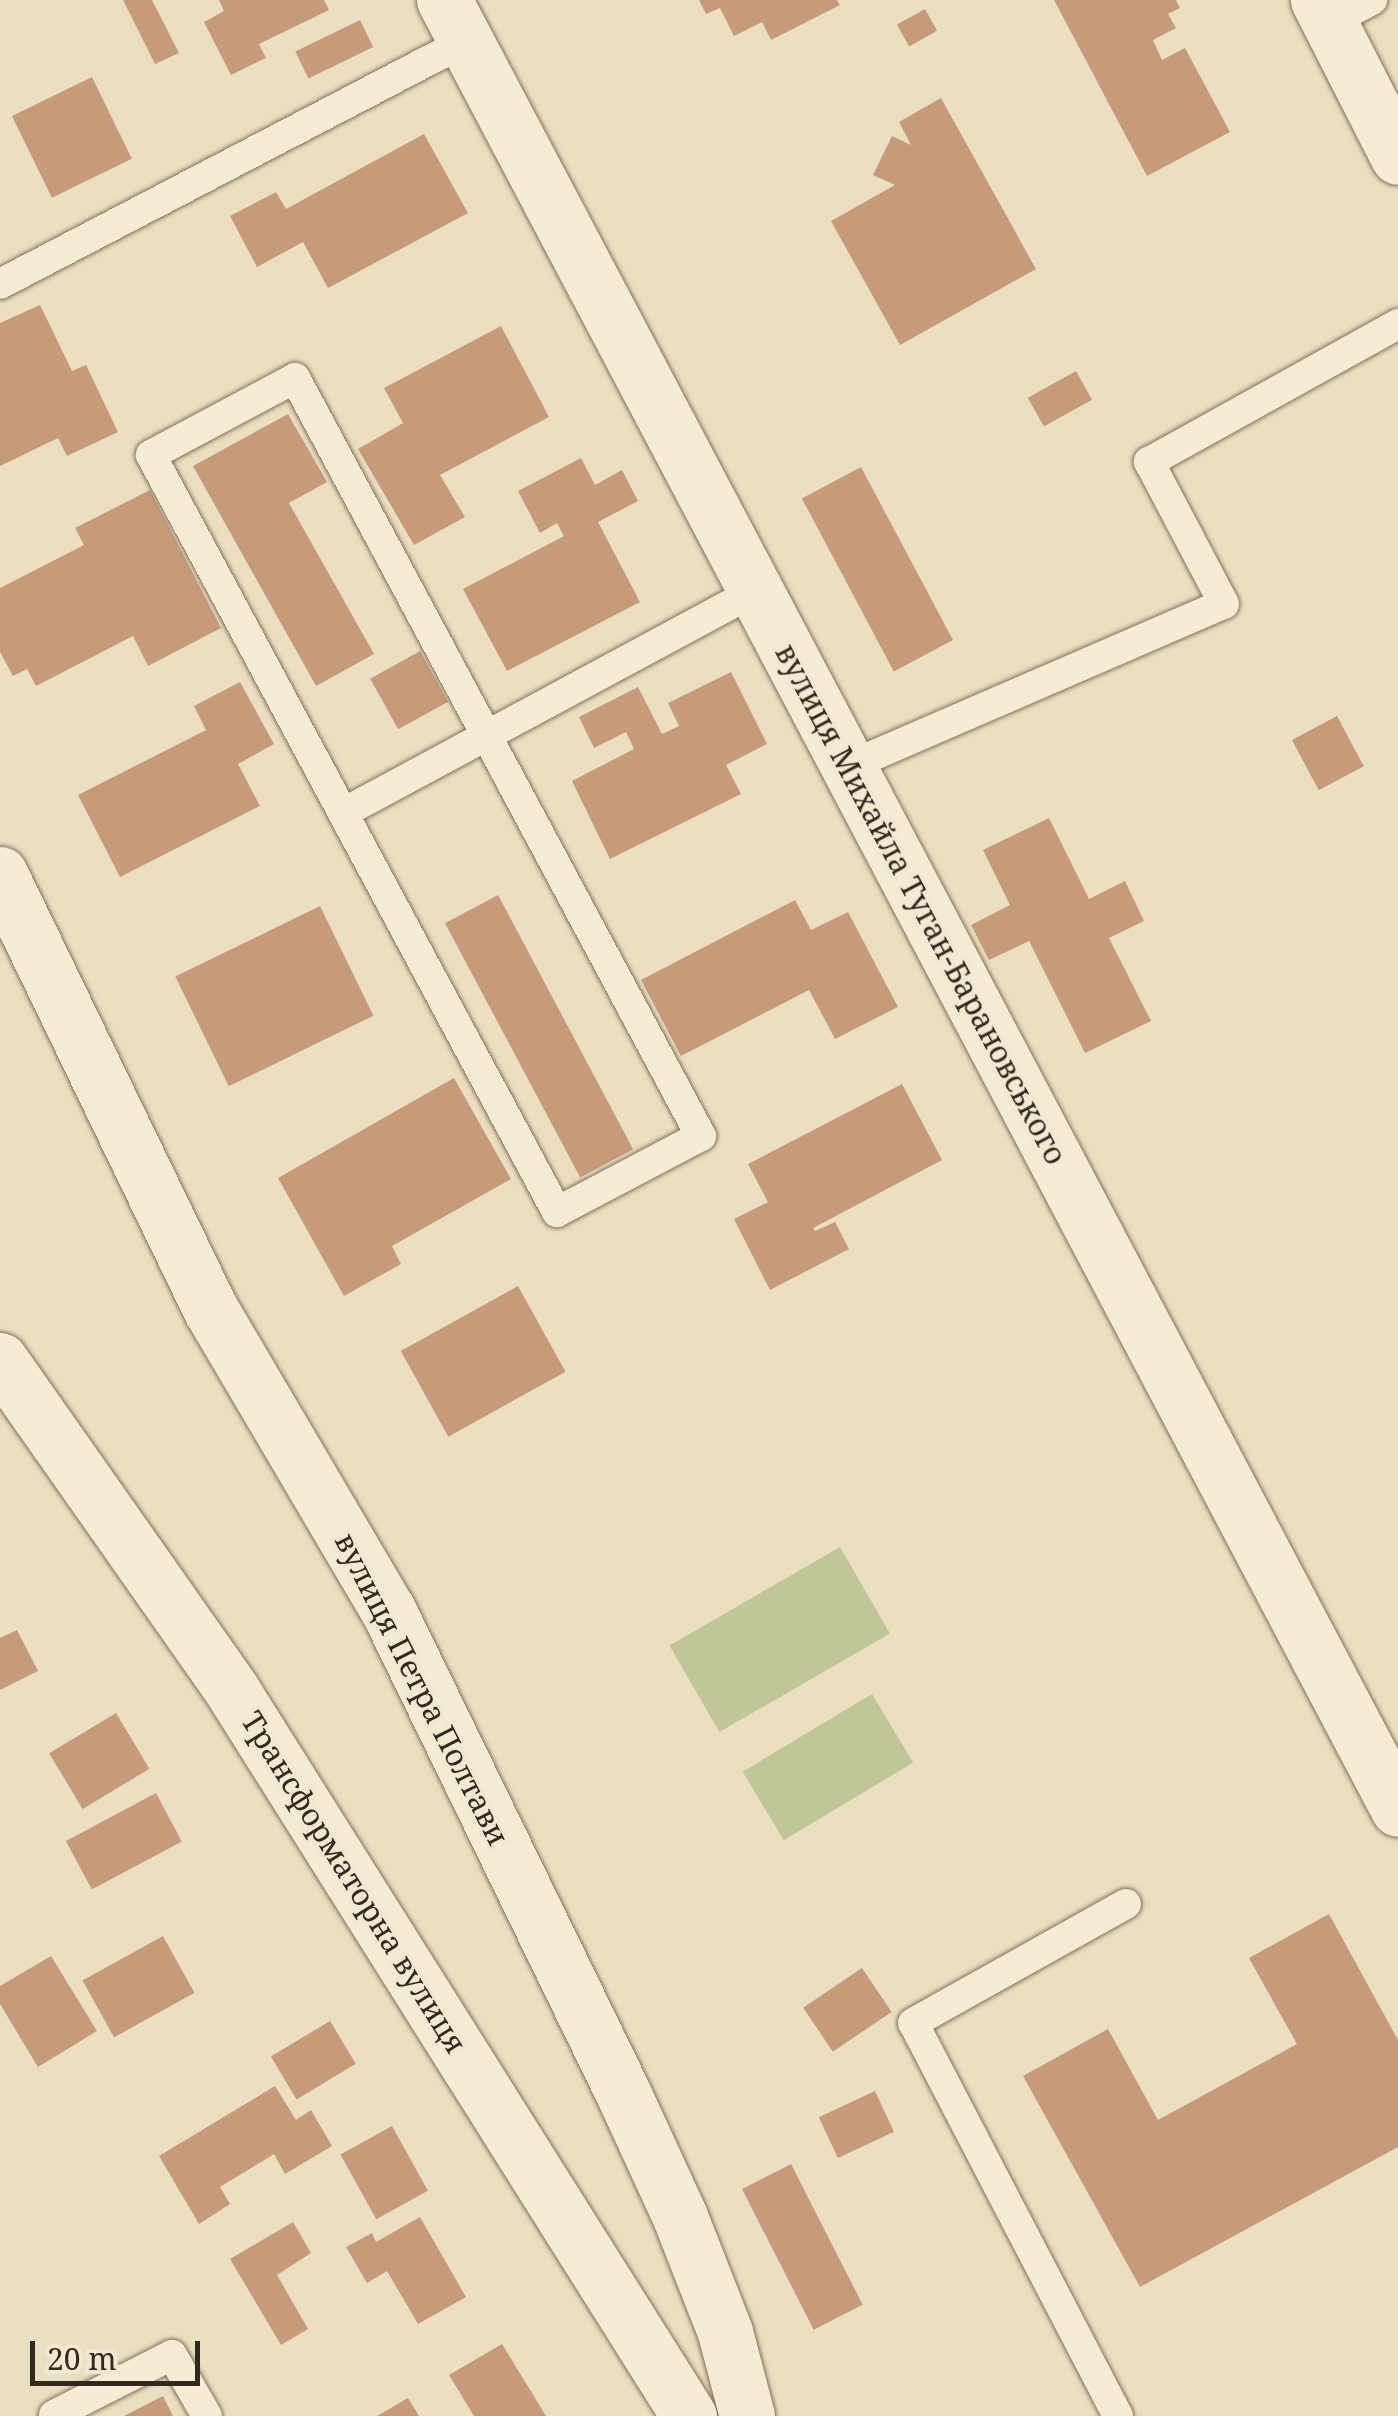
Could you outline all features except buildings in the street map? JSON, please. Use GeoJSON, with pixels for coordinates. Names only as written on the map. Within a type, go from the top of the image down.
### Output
{"type":"FeatureCollection","features":[{"type":"Feature","properties":{"kind":"street"},"geometry":{"type":"LineString","coordinates":[[1340,8],[1398,157]]}},
{"type":"Feature","properties":{"kind":"street","name":"вулиця Михайла Туган-Барановського"},"geometry":{"type":"LineString","coordinates":[[455,20],[1398,1809]]}},
{"type":"Feature","properties":{"kind":"street","name":"вулиця Петра Полтави"},"geometry":{"type":"LineString","coordinates":[[4,890],[211,1310],[388,1610],[680,2217],[724,2332],[747,2416]]}},
{"type":"Feature","properties":{"kind":"street","name":"Трансформаторна вулиця"},"geometry":{"type":"LineString","coordinates":[[0,1360],[233,1692],[689,2416]]}},
{"type":"Feature","properties":{"kind":"lane"},"geometry":{"type":"LineString","coordinates":[[0,284],[455,20]]}},
{"type":"Feature","properties":{"kind":"lane"},"geometry":{"type":"LineString","coordinates":[[849,766],[1224,604],[1149,462],[1398,324]]}},
{"type":"Feature","properties":{"kind":"lane"},"geometry":{"type":"LineString","coordinates":[[294,378],[701,1136],[557,1212],[343,813],[151,455],[294,378]]}},
{"type":"Feature","properties":{"kind":"lane"},"geometry":{"type":"LineString","coordinates":[[343,813],[756,591]]}},
{"type":"Feature","properties":{"kind":"lane"},"geometry":{"type":"LineString","coordinates":[[1118,2416],[913,2023],[1126,1904]]}},
{"type":"Feature","properties":{"kind":"lane"},"geometry":{"type":"LineString","coordinates":[[54,2415],[172,2355],[207,2416]]}},
{"type":"Feature","properties":{"kind":"green space"},"geometry":{"type":"Polygon","coordinates":[[[840,1547],[890,1634],[719,1732],[669,1646],[840,1547]]]}},
{"type":"Feature","properties":{"kind":"green space"},"geometry":{"type":"Polygon","coordinates":[[[872,1694],[913,1763],[784,1840],[743,1772],[872,1694]]]}}]}
